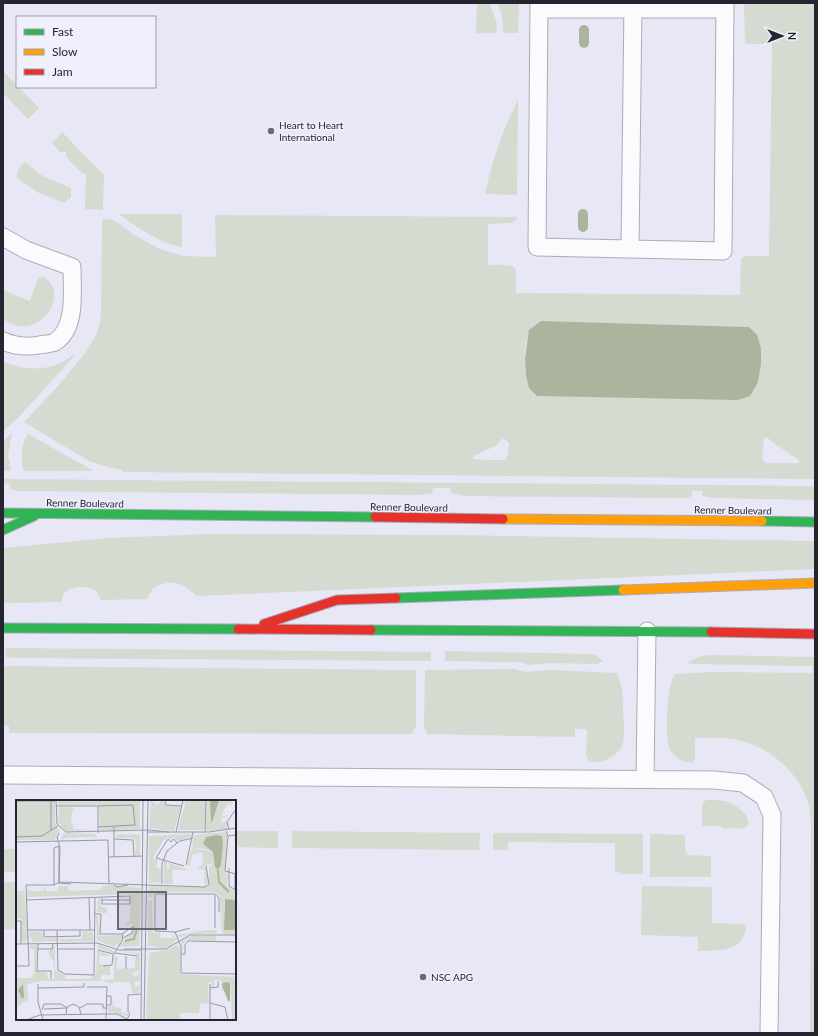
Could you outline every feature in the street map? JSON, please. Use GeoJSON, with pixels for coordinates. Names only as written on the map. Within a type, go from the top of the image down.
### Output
{"type":"FeatureCollection","features":[{"type":"Feature","properties":{"kind":"main road","name":"Renner Boulevard"},"geometry":{"type":"LineString","coordinates":[[3,513],[815,522]]}},
{"type":"Feature","properties":{"kind":"main road"},"geometry":{"type":"LineString","coordinates":[[3,530],[41,513]]}},
{"type":"Feature","properties":{"kind":"main road"},"geometry":{"type":"LineString","coordinates":[[246,630],[337,600],[815,583]]}},
{"type":"Feature","properties":{"kind":"main road"},"geometry":{"type":"LineString","coordinates":[[3,628],[647,631],[815,634]]}},
{"type":"Feature","properties":{"kind":"lane"},"geometry":{"type":"LineString","coordinates":[[538,6],[633,6],[725,6],[723,251],[538,248],[538,6]]}},
{"type":"Feature","properties":{"kind":"lane"},"geometry":{"type":"LineString","coordinates":[[630,249],[633,6]]}},
{"type":"Feature","properties":{"kind":"lane"},"geometry":{"type":"LineString","coordinates":[[3,237],[26,250],[72,267],[71,315],[65,331],[54,343],[35,346],[10,344],[3,341]]}},
{"type":"Feature","properties":{"kind":"lane"},"geometry":{"type":"LineString","coordinates":[[645,779],[647,631]]}},
{"type":"Feature","properties":{"kind":"lane"},"geometry":{"type":"LineString","coordinates":[[3,775],[645,779],[714,780],[743,783],[764,797],[772,815],[769,1033]]}},
{"type":"Feature","properties":{"kind":"shaded area"},"geometry":{"type":"Polygon","coordinates":[[[477,3],[489,3],[496,20],[497,33],[476,33],[477,3]]]}},
{"type":"Feature","properties":{"kind":"shaded area"},"geometry":{"type":"Polygon","coordinates":[[[497,3],[519,3],[518,33],[503,33],[502,14],[497,3]]]}},
{"type":"Feature","properties":{"kind":"shaded area"},"geometry":{"type":"Polygon","coordinates":[[[744,3],[815,3],[815,479],[123,472],[123,470],[89,461],[24,422],[58,386],[86,352],[98,331],[101,315],[102,219],[114,220],[134,235],[160,249],[183,256],[216,257],[215,215],[517,217],[512,223],[488,224],[488,265],[507,265],[516,269],[516,293],[740,295],[741,259],[745,256],[769,256],[772,44],[745,43],[744,3]],[[541,321],[526,343],[526,375],[758,382],[761,365],[761,348],[749,327],[541,321]],[[764,437],[762,458],[766,463],[799,463],[799,460],[768,438],[764,437]],[[502,439],[495,446],[474,456],[473,459],[505,460],[508,455],[509,443],[505,439],[502,439]]]}},
{"type":"Feature","properties":{"kind":"shaded area"},"geometry":{"type":"Polygon","coordinates":[[[3,71],[16,84],[16,88],[20,88],[39,108],[28,119],[3,93],[3,71]]]}},
{"type":"Feature","properties":{"kind":"shaded area"},"geometry":{"type":"Polygon","coordinates":[[[518,100],[517,195],[485,194],[498,146],[518,100]]]}},
{"type":"Feature","properties":{"kind":"shaded area"},"geometry":{"type":"Polygon","coordinates":[[[62,132],[104,175],[103,210],[85,209],[86,174],[82,173],[66,157],[66,152],[60,152],[52,143],[62,132]]]}},
{"type":"Feature","properties":{"kind":"shaded area"},"geometry":{"type":"Polygon","coordinates":[[[25,162],[41,175],[71,188],[71,198],[64,203],[37,192],[17,178],[17,171],[25,162]]]}},
{"type":"Feature","properties":{"kind":"shaded area"},"geometry":{"type":"Polygon","coordinates":[[[119,214],[182,214],[182,247],[157,239],[119,214]]]}},
{"type":"Feature","properties":{"kind":"shaded area"},"geometry":{"type":"Polygon","coordinates":[[[39,277],[44,277],[51,284],[54,292],[54,300],[45,316],[38,322],[21,326],[12,324],[3,319],[3,290],[30,301],[39,277]]]}},
{"type":"Feature","properties":{"kind":"shaded area"},"geometry":{"type":"Polygon","coordinates":[[[541,321],[749,327],[757,335],[761,348],[761,365],[758,382],[750,396],[738,400],[537,396],[529,388],[525,359],[529,330],[541,321]]]}},
{"type":"Feature","properties":{"kind":"shaded area"},"geometry":{"type":"Polygon","coordinates":[[[76,354],[18,418],[3,431],[3,362],[25,368],[40,368],[55,365],[76,354]]]}},
{"type":"Feature","properties":{"kind":"shaded area"},"geometry":{"type":"Polygon","coordinates":[[[12,433],[8,456],[11,471],[3,471],[3,441],[12,433]]]}},
{"type":"Feature","properties":{"kind":"shaded area"},"geometry":{"type":"Polygon","coordinates":[[[28,434],[94,471],[24,471],[22,452],[24,442],[28,434]]]}},
{"type":"Feature","properties":{"kind":"shaded area"},"geometry":{"type":"Polygon","coordinates":[[[3,479],[815,486],[815,500],[714,498],[702,496],[702,491],[692,491],[692,496],[686,498],[465,496],[451,493],[451,488],[433,488],[432,493],[418,495],[17,491],[10,489],[10,484],[3,483],[3,479]]]}},
{"type":"Feature","properties":{"kind":"shaded area"},"geometry":{"type":"Polygon","coordinates":[[[208,534],[454,535],[815,541],[815,569],[197,596],[186,587],[172,582],[153,588],[147,599],[101,600],[98,594],[91,588],[77,587],[65,592],[62,602],[3,603],[3,548],[109,538],[208,534]]]}},
{"type":"Feature","properties":{"kind":"shaded area"},"geometry":{"type":"Polygon","coordinates":[[[5,648],[431,652],[431,661],[18,658],[6,657],[5,648]]]}},
{"type":"Feature","properties":{"kind":"shaded area"},"geometry":{"type":"Polygon","coordinates":[[[445,651],[586,654],[595,655],[603,661],[597,664],[547,663],[529,665],[519,662],[445,661],[445,651]]]}},
{"type":"Feature","properties":{"kind":"shaded area"},"geometry":{"type":"Polygon","coordinates":[[[701,656],[815,657],[815,1033],[810,1033],[811,823],[809,806],[801,787],[795,777],[779,760],[749,743],[727,738],[695,738],[695,759],[693,762],[686,762],[675,756],[670,750],[667,738],[669,691],[675,674],[712,672],[812,673],[813,666],[686,663],[701,656]]]}},
{"type":"Feature","properties":{"kind":"shaded area"},"geometry":{"type":"Polygon","coordinates":[[[3,666],[416,670],[416,726],[412,734],[9,733],[9,726],[3,726],[3,666]]]}},
{"type":"Feature","properties":{"kind":"shaded area"},"geometry":{"type":"Polygon","coordinates":[[[514,669],[526,672],[550,670],[617,673],[622,693],[624,728],[623,742],[618,752],[605,760],[589,762],[586,756],[587,729],[575,729],[575,737],[427,734],[424,726],[425,670],[514,669]]]}},
{"type":"Feature","properties":{"kind":"shaded area"},"geometry":{"type":"Polygon","coordinates":[[[706,800],[725,801],[735,805],[743,812],[748,820],[746,827],[735,829],[722,828],[721,826],[702,826],[702,804],[706,800]]]}},
{"type":"Feature","properties":{"kind":"shaded area"},"geometry":{"type":"Polygon","coordinates":[[[236,831],[278,831],[278,848],[236,847],[236,831]]]}},
{"type":"Feature","properties":{"kind":"shaded area"},"geometry":{"type":"Polygon","coordinates":[[[292,831],[480,833],[479,850],[292,848],[292,831]]]}},
{"type":"Feature","properties":{"kind":"shaded area"},"geometry":{"type":"Polygon","coordinates":[[[493,833],[643,834],[643,874],[620,874],[620,872],[615,872],[615,843],[508,842],[508,850],[493,850],[493,833]]]}},
{"type":"Feature","properties":{"kind":"shaded area"},"geometry":{"type":"Polygon","coordinates":[[[650,834],[685,835],[685,849],[688,855],[711,856],[711,877],[650,877],[650,834]]]}},
{"type":"Feature","properties":{"kind":"shaded area"},"geometry":{"type":"Polygon","coordinates":[[[3,849],[16,849],[16,872],[3,872],[3,849]]]}},
{"type":"Feature","properties":{"kind":"shaded area"},"geometry":{"type":"Polygon","coordinates":[[[3,882],[16,882],[16,930],[3,929],[3,882]]]}},
{"type":"Feature","properties":{"kind":"shaded area"},"geometry":{"type":"Polygon","coordinates":[[[642,886],[712,887],[712,923],[742,924],[746,928],[741,941],[731,948],[698,951],[698,937],[641,935],[642,886]]]}},
{"type":"Feature","properties":{"kind":"waterway"},"geometry":{"type":"LineString","coordinates":[[584,30],[584,43]]}},
{"type":"Feature","properties":{"kind":"waterway"},"geometry":{"type":"LineString","coordinates":[[583,214],[583,227]]}},
{"type":"Feature","properties":{"kind":"traffic: fast"},"geometry":{"type":"LineString","coordinates":[[3,513],[375,517]]}},
{"type":"Feature","properties":{"kind":"traffic: fast"},"geometry":{"type":"LineString","coordinates":[[3,530],[34,516]]}},
{"type":"Feature","properties":{"kind":"traffic: fast"},"geometry":{"type":"LineString","coordinates":[[762,521],[815,522]]}},
{"type":"Feature","properties":{"kind":"traffic: fast"},"geometry":{"type":"LineString","coordinates":[[396,598],[623,590]]}},
{"type":"Feature","properties":{"kind":"traffic: fast"},"geometry":{"type":"LineString","coordinates":[[3,628],[238,629]]}},
{"type":"Feature","properties":{"kind":"traffic: fast"},"geometry":{"type":"LineString","coordinates":[[371,630],[711,632]]}},
{"type":"Feature","properties":{"kind":"traffic: slow"},"geometry":{"type":"LineString","coordinates":[[503,519],[762,521]]}},
{"type":"Feature","properties":{"kind":"traffic: slow"},"geometry":{"type":"LineString","coordinates":[[623,590],[815,583]]}},
{"type":"Feature","properties":{"kind":"traffic: jam"},"geometry":{"type":"LineString","coordinates":[[375,517],[503,519]]}},
{"type":"Feature","properties":{"kind":"traffic: jam"},"geometry":{"type":"LineString","coordinates":[[264,624],[337,600],[396,598]]}},
{"type":"Feature","properties":{"kind":"traffic: jam"},"geometry":{"type":"LineString","coordinates":[[238,629],[371,630]]}},
{"type":"Feature","properties":{"kind":"traffic: jam"},"geometry":{"type":"LineString","coordinates":[[711,632],[815,634]]}},
{"type":"Feature","properties":{"kind":"place","name":"Heart to Heart International"},"geometry":{"type":"Point","coordinates":[271,131]}},
{"type":"Feature","properties":{"kind":"place","name":"NSC APG"},"geometry":{"type":"Point","coordinates":[423,977]}}]}
